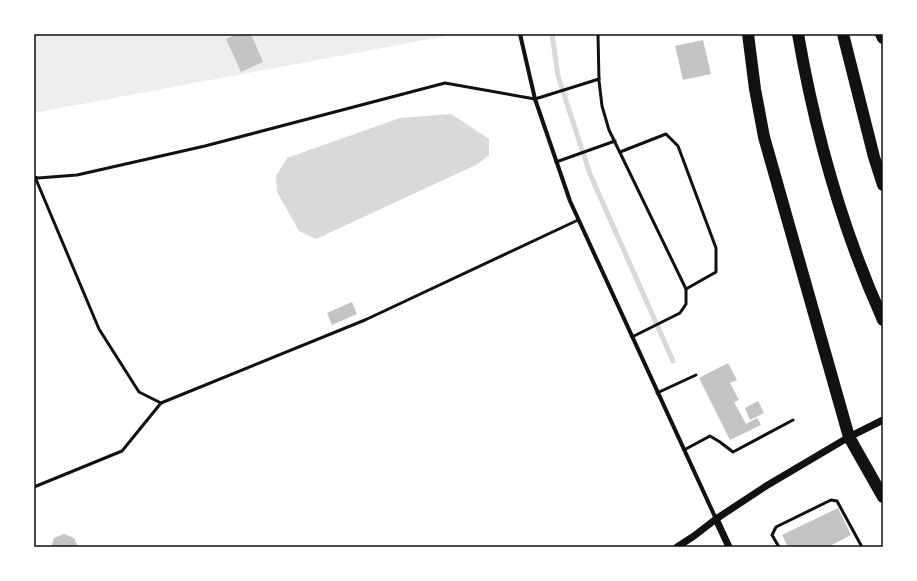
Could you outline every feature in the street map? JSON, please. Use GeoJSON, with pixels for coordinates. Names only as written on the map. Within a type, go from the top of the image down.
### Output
{"type":"FeatureCollection","features":[{"type":"Feature","properties":{"kind":"highway"},"geometry":{"type":"LineString","coordinates":[[748,34],[755,89],[764,137],[849,437],[883,497]]}},
{"type":"Feature","properties":{"kind":"highway"},"geometry":{"type":"LineString","coordinates":[[798,34],[814,115],[835,189],[853,244],[883,320]]}},
{"type":"Feature","properties":{"kind":"highway"},"geometry":{"type":"LineString","coordinates":[[843,34],[874,157],[883,185]]}},
{"type":"Feature","properties":{"kind":"highway"},"geometry":{"type":"LineString","coordinates":[[882,34],[883,38]]}},
{"type":"Feature","properties":{"kind":"street"},"geometry":{"type":"LineString","coordinates":[[520,34],[535,100],[570,201],[657,393],[730,547]]}},
{"type":"Feature","properties":{"kind":"street"},"geometry":{"type":"LineString","coordinates":[[677,547],[766,486],[849,437],[883,420]]}},
{"type":"Feature","properties":{"kind":"lane"},"geometry":{"type":"LineString","coordinates":[[598,34],[599,79],[602,106],[610,130],[686,289],[686,304],[680,313],[632,337]]}},
{"type":"Feature","properties":{"kind":"lane"},"geometry":{"type":"LineString","coordinates":[[161,403],[139,392],[99,329],[34,177],[77,176],[205,146],[445,83],[535,100],[599,79]]}},
{"type":"Feature","properties":{"kind":"lane"},"geometry":{"type":"LineString","coordinates":[[620,152],[666,134],[678,146],[716,248],[716,272],[686,289]]}},
{"type":"Feature","properties":{"kind":"lane"},"geometry":{"type":"LineString","coordinates":[[556,163],[615,141]]}},
{"type":"Feature","properties":{"kind":"lane"},"geometry":{"type":"LineString","coordinates":[[34,487],[122,451],[161,403],[365,320],[578,220]]}},
{"type":"Feature","properties":{"kind":"lane"},"geometry":{"type":"LineString","coordinates":[[657,393],[696,376]]}},
{"type":"Feature","properties":{"kind":"lane"},"geometry":{"type":"LineString","coordinates":[[684,450],[710,436],[733,452],[794,420]]}},
{"type":"Feature","properties":{"kind":"lane"},"geometry":{"type":"LineString","coordinates":[[779,547],[772,535],[776,527],[831,500],[837,501],[862,547]]}},
{"type":"Feature","properties":{"kind":"shaded area"},"geometry":{"type":"Polygon","coordinates":[[[34,34],[457,34],[34,113],[34,34]]]}},
{"type":"Feature","properties":{"kind":"shaded area"},"geometry":{"type":"Polygon","coordinates":[[[451,114],[489,139],[489,155],[478,164],[316,239],[299,231],[277,192],[276,176],[287,158],[400,118],[451,114]]]}},
{"type":"Feature","properties":{"kind":"building"},"geometry":{"type":"Polygon","coordinates":[[[237,34],[251,34],[263,62],[241,72],[226,39],[237,34]]]}},
{"type":"Feature","properties":{"kind":"building"},"geometry":{"type":"Polygon","coordinates":[[[703,40],[711,74],[683,80],[675,46],[703,40]]]}},
{"type":"Feature","properties":{"kind":"building"},"geometry":{"type":"Polygon","coordinates":[[[352,302],[357,314],[332,325],[327,313],[352,302]]]}},
{"type":"Feature","properties":{"kind":"building"},"geometry":{"type":"Polygon","coordinates":[[[728,363],[737,380],[730,383],[739,400],[734,402],[746,424],[757,418],[761,425],[730,440],[699,378],[728,363]]]}},
{"type":"Feature","properties":{"kind":"building"},"geometry":{"type":"Polygon","coordinates":[[[758,401],[764,413],[750,420],[745,408],[758,401]]]}},
{"type":"Feature","properties":{"kind":"building"},"geometry":{"type":"Polygon","coordinates":[[[838,508],[851,535],[828,547],[788,547],[782,535],[838,508]]]}},
{"type":"Feature","properties":{"kind":"building"},"geometry":{"type":"Polygon","coordinates":[[[64,534],[74,538],[78,547],[51,547],[54,538],[64,534]]]}},
{"type":"Feature","properties":{"kind":"waterway"},"geometry":{"type":"LineString","coordinates":[[552,34],[558,76],[590,174],[673,361]]}}]}
